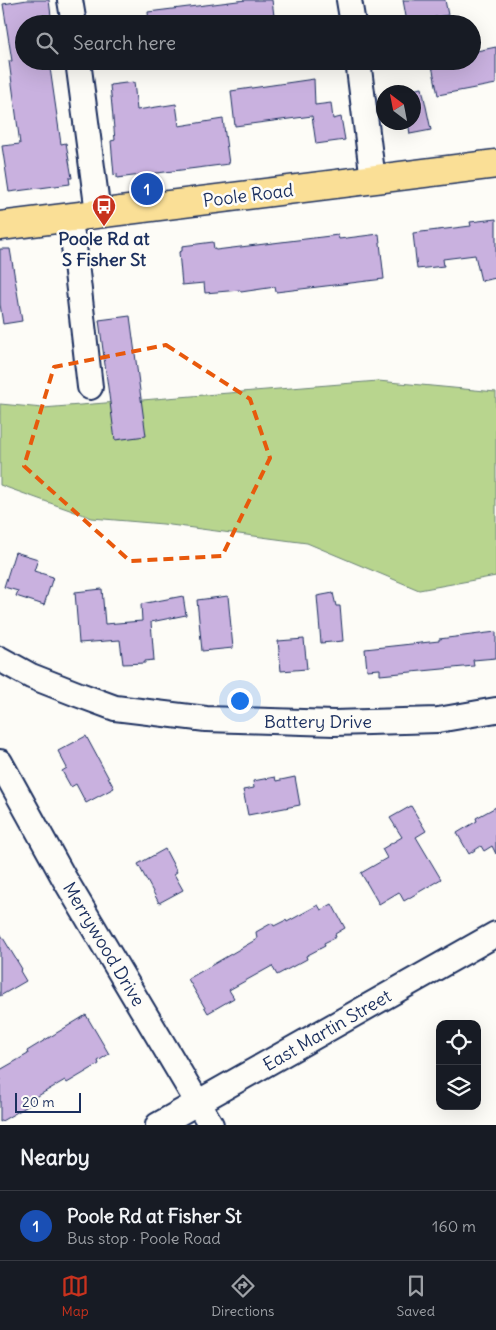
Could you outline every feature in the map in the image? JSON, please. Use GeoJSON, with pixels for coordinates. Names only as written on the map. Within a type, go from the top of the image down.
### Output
{"type":"FeatureCollection","features":[{"type":"Feature","properties":{"kind":"main road","name":"Poole Road"},"geometry":{"type":"LineString","coordinates":[[0,226],[496,164]]}},
{"type":"Feature","properties":{"kind":"street"},"geometry":{"type":"LineString","coordinates":[[70,0],[72,15]]}},
{"type":"Feature","properties":{"kind":"street"},"geometry":{"type":"LineString","coordinates":[[350,0],[352,15]]}},
{"type":"Feature","properties":{"kind":"street"},"geometry":{"type":"LineString","coordinates":[[79,70],[98,213]]}},
{"type":"Feature","properties":{"kind":"street"},"geometry":{"type":"LineString","coordinates":[[359,70],[374,180]]}},
{"type":"Feature","properties":{"kind":"street"},"geometry":{"type":"LineString","coordinates":[[69,217],[90,387]]}},
{"type":"Feature","properties":{"kind":"street","name":"Battery Drive"},"geometry":{"type":"LineString","coordinates":[[0,659],[31,676],[116,708],[206,720],[334,722],[438,720],[496,710]]}},
{"type":"Feature","properties":{"kind":"street","name":"Merrywood Drive"},"geometry":{"type":"LineString","coordinates":[[0,762],[64,878],[211,1125]]}},
{"type":"Feature","properties":{"kind":"street","name":"East Martin Street"},"geometry":{"type":"LineString","coordinates":[[158,1125],[496,934]]}},
{"type":"Feature","properties":{"kind":"highlighted area"},"geometry":{"type":"Polygon","coordinates":[[[166,345],[250,399],[270,458],[222,556],[130,561],[24,466],[54,367],[166,345]]]}},
{"type":"Feature","properties":{"kind":"green space"},"geometry":{"type":"Polygon","coordinates":[[[378,381],[496,392],[496,576],[419,590],[307,543],[163,524],[92,518],[0,485],[0,404],[43,408],[378,381]]]}},
{"type":"Feature","properties":{"kind":"building"},"geometry":{"type":"Polygon","coordinates":[[[27,0],[49,0],[51,15],[15,15],[15,70],[50,70],[61,144],[66,143],[72,178],[69,178],[70,184],[9,192],[2,146],[20,144],[9,61],[12,61],[3,4],[27,0]]]}},
{"type":"Feature","properties":{"kind":"building"},"geometry":{"type":"Polygon","coordinates":[[[246,0],[272,0],[274,15],[148,15],[148,12],[246,0]]]}},
{"type":"Feature","properties":{"kind":"building"},"geometry":{"type":"Polygon","coordinates":[[[403,0],[445,0],[448,15],[406,15],[403,0]]]}},
{"type":"Feature","properties":{"kind":"building"},"geometry":{"type":"Polygon","coordinates":[[[496,47],[496,84],[438,95],[433,70],[481,70],[481,50],[496,47]]]}},
{"type":"Feature","properties":{"kind":"building"},"geometry":{"type":"Polygon","coordinates":[[[314,79],[315,105],[331,103],[333,119],[341,117],[345,140],[316,144],[312,116],[235,126],[231,91],[314,79]]]}},
{"type":"Feature","properties":{"kind":"building"},"geometry":{"type":"Polygon","coordinates":[[[134,82],[137,110],[176,104],[179,126],[223,119],[229,164],[117,178],[117,174],[114,175],[111,141],[115,140],[110,85],[134,82]]]}},
{"type":"Feature","properties":{"kind":"building"},"geometry":{"type":"Polygon","coordinates":[[[421,88],[431,130],[410,134],[409,130],[421,130],[421,88]]]}},
{"type":"Feature","properties":{"kind":"building"},"geometry":{"type":"Polygon","coordinates":[[[496,219],[496,278],[481,281],[475,255],[443,259],[444,266],[417,269],[413,233],[471,226],[470,222],[496,219]]]}},
{"type":"Feature","properties":{"kind":"building"},"geometry":{"type":"Polygon","coordinates":[[[379,234],[384,279],[276,292],[275,287],[241,292],[240,290],[205,293],[204,283],[182,285],[179,252],[182,251],[182,246],[213,242],[214,249],[216,250],[338,235],[339,239],[379,234]]]}},
{"type":"Feature","properties":{"kind":"building"},"geometry":{"type":"Polygon","coordinates":[[[0,249],[10,249],[22,321],[3,324],[0,304],[0,249]]]}},
{"type":"Feature","properties":{"kind":"building"},"geometry":{"type":"Polygon","coordinates":[[[130,316],[146,436],[115,440],[99,320],[130,316]]]}},
{"type":"Feature","properties":{"kind":"building"},"geometry":{"type":"Polygon","coordinates":[[[15,552],[38,559],[34,571],[53,577],[44,605],[16,596],[18,591],[4,587],[15,552]]]}},
{"type":"Feature","properties":{"kind":"building"},"geometry":{"type":"Polygon","coordinates":[[[102,589],[105,624],[142,621],[141,604],[183,596],[186,615],[151,622],[154,660],[145,661],[145,663],[123,664],[120,640],[79,643],[75,592],[102,589]]]}},
{"type":"Feature","properties":{"kind":"building"},"geometry":{"type":"Polygon","coordinates":[[[333,593],[336,606],[340,606],[343,641],[321,643],[317,596],[333,593]]]}},
{"type":"Feature","properties":{"kind":"building"},"geometry":{"type":"Polygon","coordinates":[[[228,596],[233,648],[202,651],[197,600],[228,596]]]}},
{"type":"Feature","properties":{"kind":"building"},"geometry":{"type":"Polygon","coordinates":[[[496,632],[496,658],[473,660],[474,666],[380,675],[380,669],[367,670],[365,649],[439,641],[439,639],[496,632]]]}},
{"type":"Feature","properties":{"kind":"building"},"geometry":{"type":"Polygon","coordinates":[[[304,639],[307,669],[281,671],[278,641],[304,639]]]}},
{"type":"Feature","properties":{"kind":"building"},"geometry":{"type":"Polygon","coordinates":[[[86,736],[114,788],[86,803],[76,784],[71,787],[62,771],[67,768],[58,751],[86,736]]]}},
{"type":"Feature","properties":{"kind":"building"},"geometry":{"type":"Polygon","coordinates":[[[275,777],[276,781],[295,777],[300,805],[248,815],[243,790],[254,788],[253,781],[275,777]]]}},
{"type":"Feature","properties":{"kind":"building"},"geometry":{"type":"Polygon","coordinates":[[[411,806],[426,831],[416,837],[441,879],[404,901],[399,892],[379,904],[361,873],[387,858],[382,849],[402,837],[390,818],[411,806]]]}},
{"type":"Feature","properties":{"kind":"building"},"geometry":{"type":"Polygon","coordinates":[[[496,807],[496,854],[492,846],[484,851],[481,846],[469,854],[457,833],[477,821],[476,818],[496,807]]]}},
{"type":"Feature","properties":{"kind":"building"},"geometry":{"type":"Polygon","coordinates":[[[165,849],[177,872],[174,874],[183,890],[159,903],[138,864],[165,849]]]}},
{"type":"Feature","properties":{"kind":"building"},"geometry":{"type":"Polygon","coordinates":[[[332,904],[345,928],[335,934],[336,937],[324,943],[325,946],[306,956],[307,959],[277,975],[272,966],[229,990],[234,998],[208,1013],[188,979],[257,939],[256,932],[272,923],[274,926],[286,920],[287,922],[318,905],[321,910],[332,904]]]}},
{"type":"Feature","properties":{"kind":"building"},"geometry":{"type":"Polygon","coordinates":[[[0,933],[22,969],[20,971],[26,981],[0,996],[0,933]]]}},
{"type":"Feature","properties":{"kind":"building"},"geometry":{"type":"Polygon","coordinates":[[[86,1015],[109,1054],[98,1061],[99,1064],[67,1083],[65,1080],[31,1100],[33,1103],[0,1122],[0,1070],[28,1054],[27,1051],[86,1015]]]}},
{"type":"Feature","properties":{"kind":"place","name":"Poole Rd at Fisher St"},"geometry":{"type":"Point","coordinates":[147,189]}},
{"type":"Feature","properties":{"kind":"place","name":"Poole Rd at S Fisher St"},"geometry":{"type":"Point","coordinates":[104,227]}}]}
